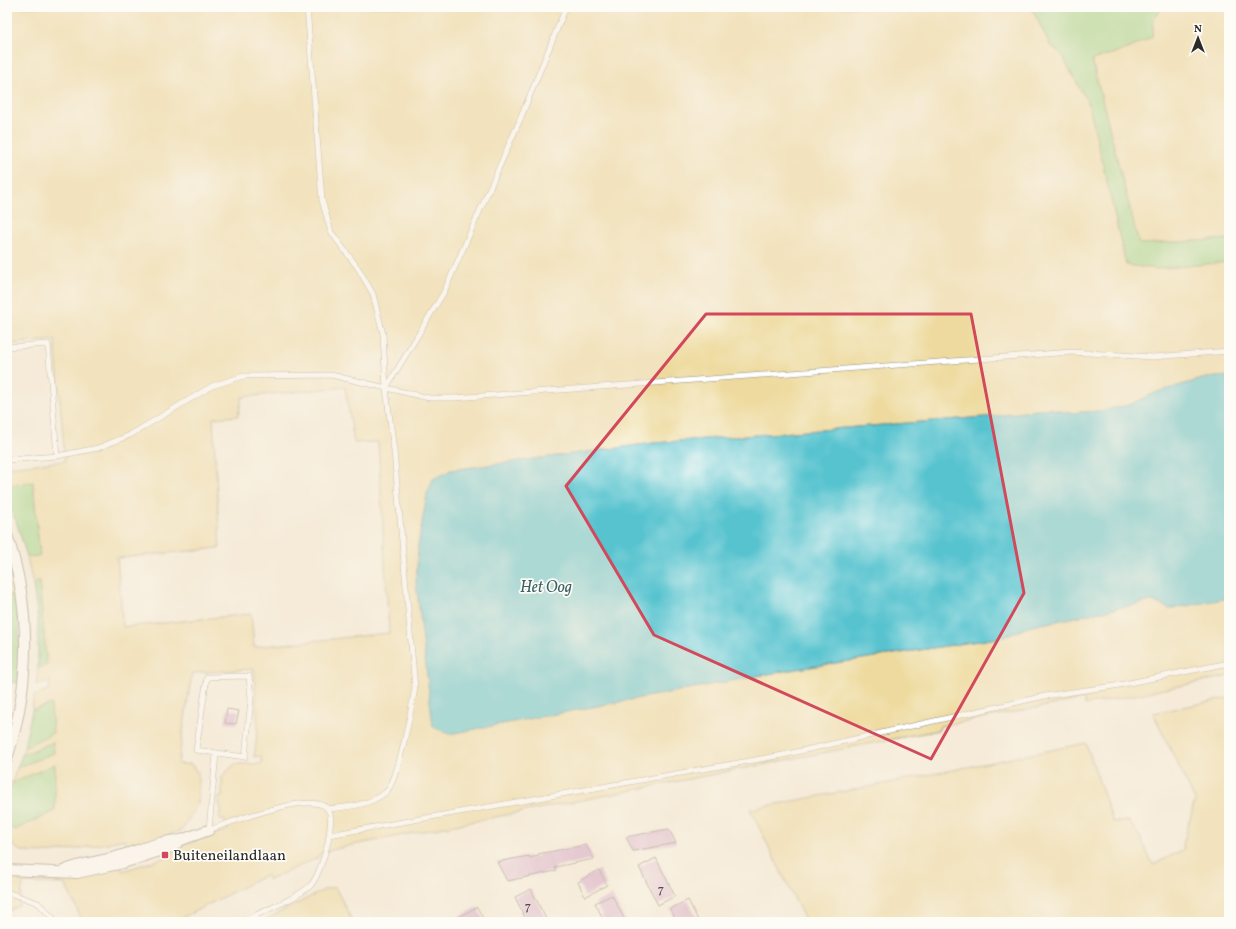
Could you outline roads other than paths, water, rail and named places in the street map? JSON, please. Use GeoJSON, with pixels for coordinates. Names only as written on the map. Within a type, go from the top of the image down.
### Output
{"type":"FeatureCollection","features":[{"type":"Feature","properties":{"kind":"street"},"geometry":{"type":"LineString","coordinates":[[7,535],[21,589],[26,648],[20,706],[7,759]]}},
{"type":"Feature","properties":{"kind":"street"},"geometry":{"type":"LineString","coordinates":[[7,870],[77,873],[114,866],[172,847],[181,840],[209,830]]}},
{"type":"Feature","properties":{"kind":"lane"},"geometry":{"type":"LineString","coordinates":[[307,7],[322,200],[331,232],[358,268],[373,294],[383,334],[386,389],[394,451],[415,688],[412,712],[393,779],[388,790],[376,798],[352,806],[328,810]]}},
{"type":"Feature","properties":{"kind":"lane"},"geometry":{"type":"LineString","coordinates":[[386,389],[444,292],[519,122],[566,7]]}},
{"type":"Feature","properties":{"kind":"lane"},"geometry":{"type":"LineString","coordinates":[[7,348],[48,344],[57,456]]}},
{"type":"Feature","properties":{"kind":"lane"},"geometry":{"type":"LineString","coordinates":[[7,460],[74,454],[98,448],[130,435],[212,386],[244,376],[331,375],[429,398],[454,398],[1072,352],[1153,357],[1229,351]]}},
{"type":"Feature","properties":{"kind":"lane"},"geometry":{"type":"LineString","coordinates":[[329,835],[783,755],[1045,696],[1114,686],[1229,663]]}},
{"type":"Feature","properties":{"kind":"lane"},"geometry":{"type":"LineString","coordinates":[[249,676],[251,699],[245,758],[216,753],[196,750],[207,677],[249,676]]}},
{"type":"Feature","properties":{"kind":"lane"},"geometry":{"type":"LineString","coordinates":[[216,753],[209,830],[288,804],[310,802],[323,805],[328,810],[331,818],[328,848],[311,885],[301,892],[241,922]]}},
{"type":"Feature","properties":{"kind":"lane"},"geometry":{"type":"LineString","coordinates":[[7,892],[38,903],[57,922]]}},
{"type":"Feature","properties":{"kind":"water","name":"Het Oog"},"geometry":{"type":"Polygon","coordinates":[[[1229,376],[1229,598],[1170,609],[1152,601],[1028,627],[1004,637],[784,671],[449,734],[433,727],[416,582],[418,546],[427,494],[433,479],[451,470],[654,443],[997,416],[1049,408],[1068,413],[1099,411],[1129,405],[1157,392],[1206,378],[1229,376]]]}},
{"type":"Feature","properties":{"kind":"place","name":"Buiteneilandlaan"},"geometry":{"type":"Point","coordinates":[165,855]}}]}
